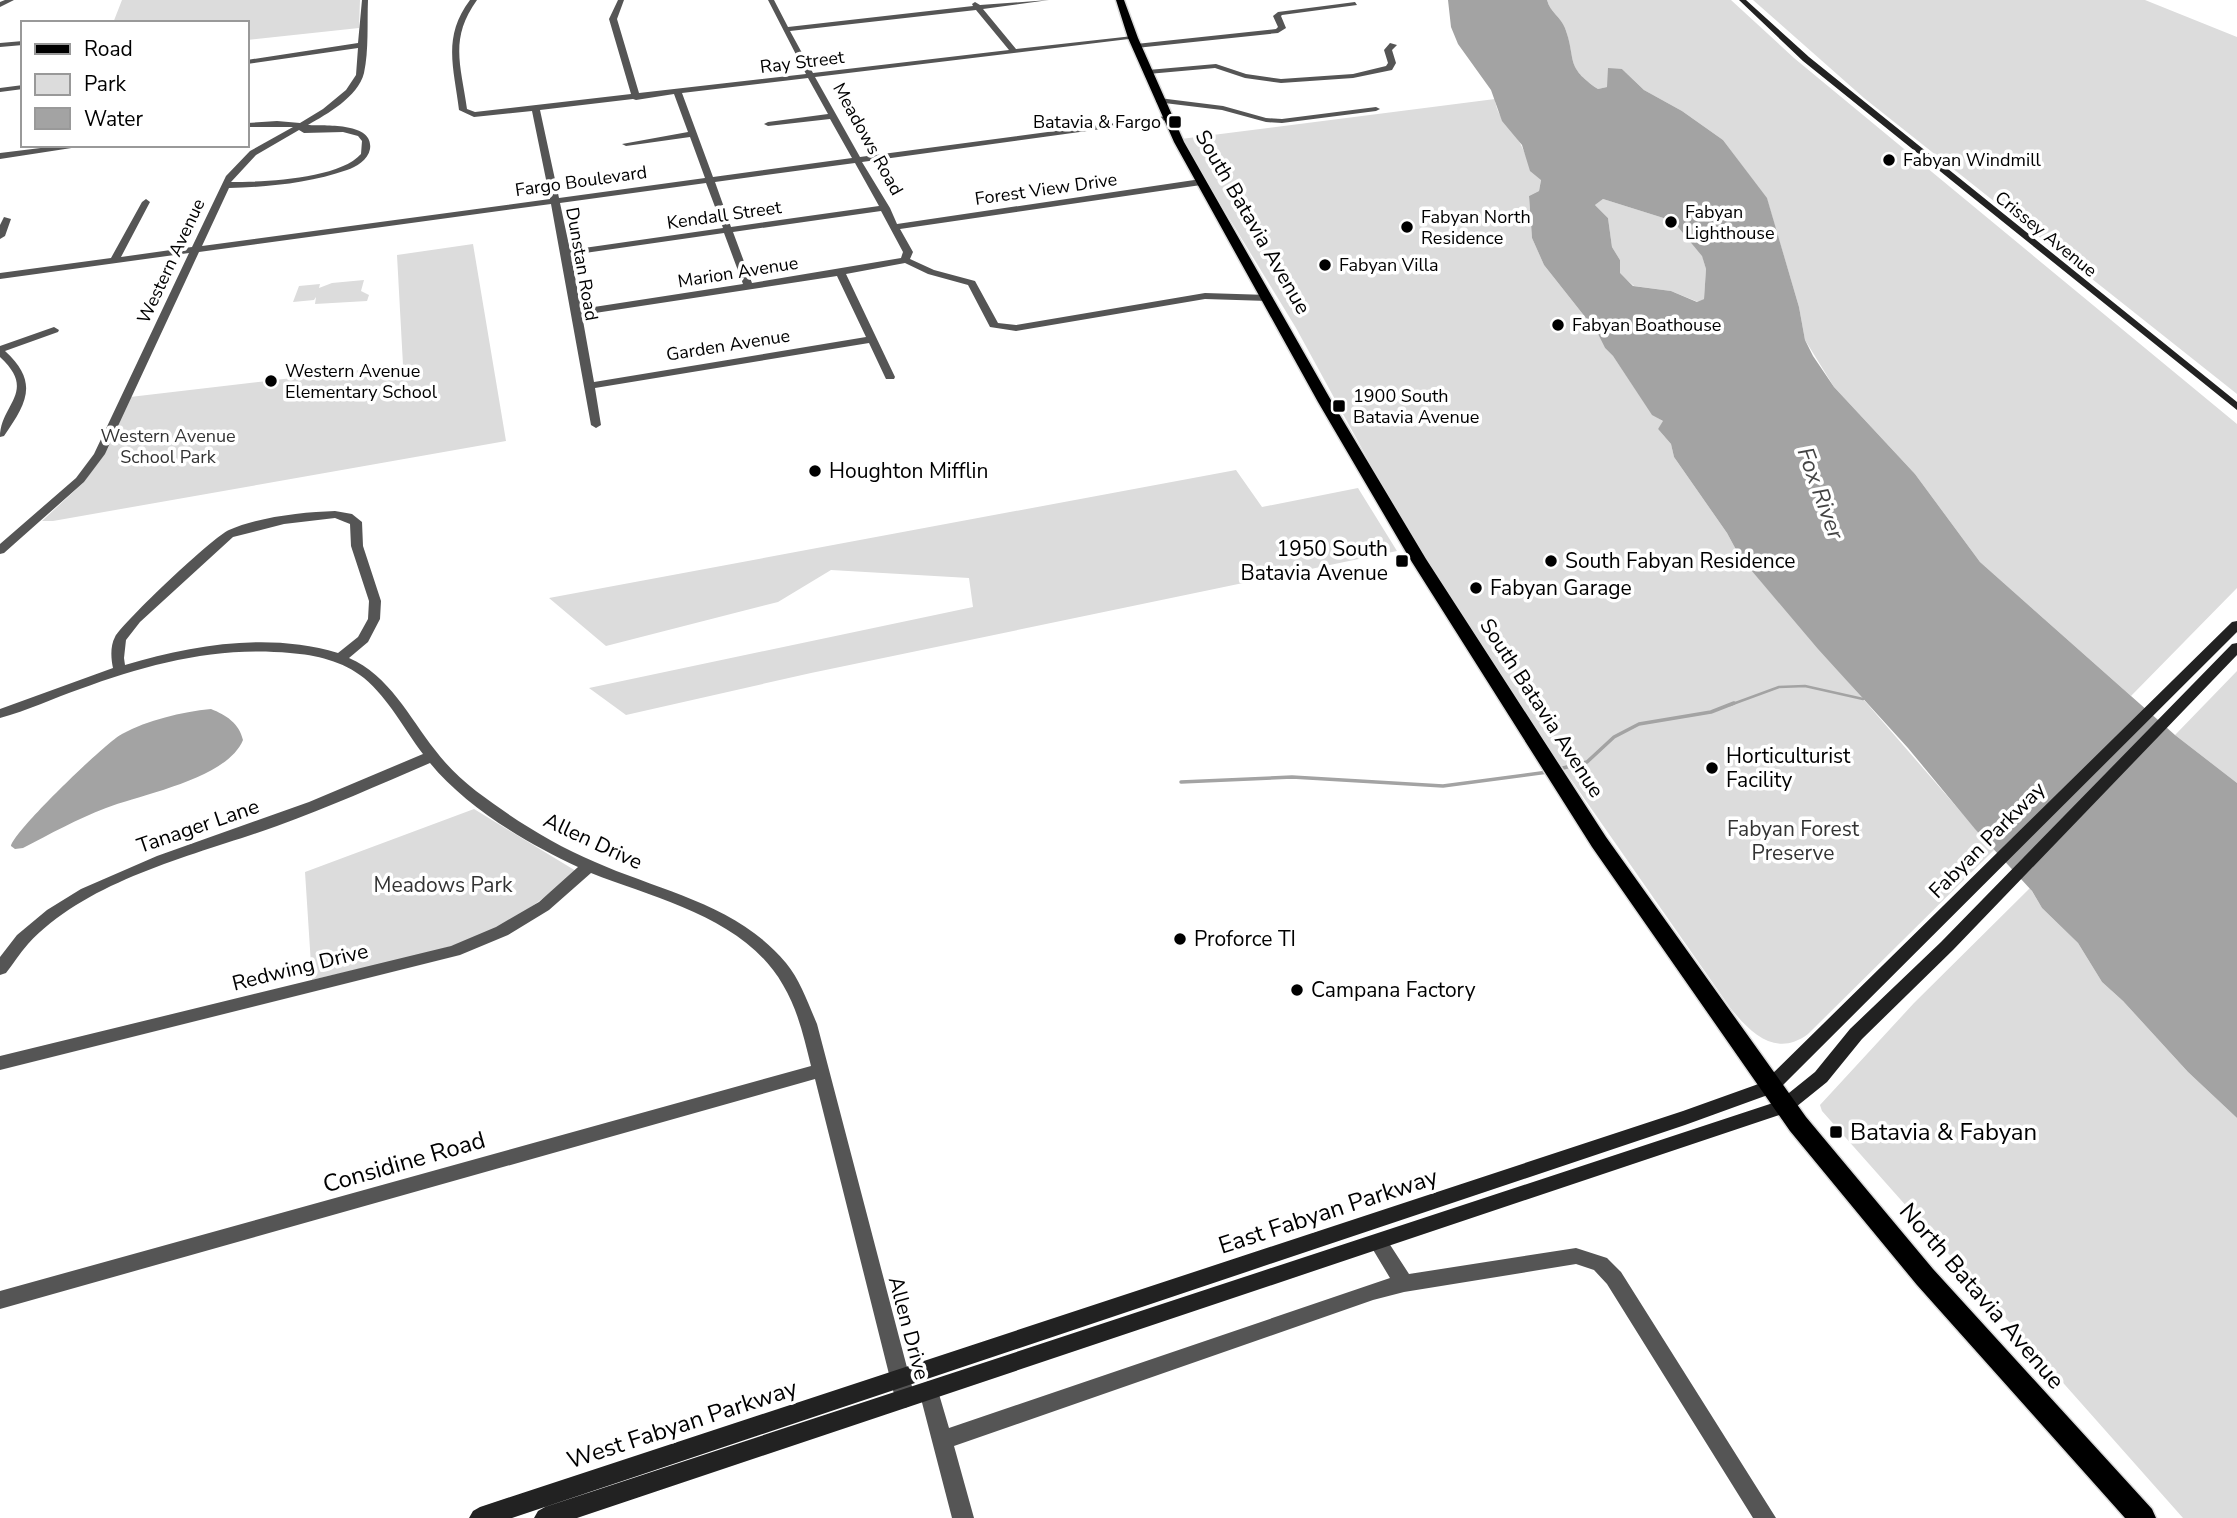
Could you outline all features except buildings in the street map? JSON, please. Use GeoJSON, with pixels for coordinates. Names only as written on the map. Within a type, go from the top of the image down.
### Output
{"type":"FeatureCollection","features":[{"type":"Feature","properties":{"kind":"main road","name":"South Batavia Avenue"},"geometry":{"type":"LineString","coordinates":[[1120,0],[1134,42],[1167,118],[1201,182],[1418,559],[1599,842],[1785,1107]]}},
{"type":"Feature","properties":{"kind":"main road","name":"Crissey Avenue"},"geometry":{"type":"LineString","coordinates":[[1742,0],[1807,59],[2237,407]]}},
{"type":"Feature","properties":{"kind":"main road","name":"Fabyan Parkway"},"geometry":{"type":"LineString","coordinates":[[1770,1087],[2237,625]]}},
{"type":"Feature","properties":{"kind":"main road","name":"Fabyan Parkway"},"geometry":{"type":"LineString","coordinates":[[1785,1107],[1821,1077],[1856,1034],[2237,647]]}},
{"type":"Feature","properties":{"kind":"main road","name":"East Fabyan Parkway"},"geometry":{"type":"LineString","coordinates":[[903,1388],[1770,1087]]}},
{"type":"Feature","properties":{"kind":"main road","name":"East Fabyan Parkway"},"geometry":{"type":"LineString","coordinates":[[929,1391],[1785,1107]]}},
{"type":"Feature","properties":{"kind":"main road","name":"North Batavia Avenue"},"geometry":{"type":"LineString","coordinates":[[1785,1107],[1925,1277],[2143,1518]]}},
{"type":"Feature","properties":{"kind":"main road","name":"West Fabyan Parkway"},"geometry":{"type":"LineString","coordinates":[[545,1518],[903,1388]]}},
{"type":"Feature","properties":{"kind":"main road","name":"West Fabyan Parkway"},"geometry":{"type":"LineString","coordinates":[[480,1518],[903,1388],[929,1391]]}},
{"type":"Feature","properties":{"kind":"street"},"geometry":{"type":"LineString","coordinates":[[1,6],[11,0]]}},
{"type":"Feature","properties":{"kind":"street","name":"Western Avenue"},"geometry":{"type":"LineString","coordinates":[[0,550],[80,480],[100,454],[194,249],[225,185],[238,166],[253,153],[326,111],[349,92],[360,75],[365,0]]}},
{"type":"Feature","properties":{"kind":"street","name":"Ray Street"},"geometry":{"type":"LineString","coordinates":[[474,0],[459,18],[453,37],[463,110],[474,115],[536,110],[1014,52],[1278,31],[1282,28],[1278,14],[1355,4]]}},
{"type":"Feature","properties":{"kind":"street"},"geometry":{"type":"LineString","coordinates":[[621,0],[613,19],[636,98]]}},
{"type":"Feature","properties":{"kind":"street","name":"Meadows Road"},"geometry":{"type":"LineString","coordinates":[[771,0],[855,159],[886,208],[908,252],[905,260]]}},
{"type":"Feature","properties":{"kind":"street"},"geometry":{"type":"LineString","coordinates":[[972,0],[1014,52]]}},
{"type":"Feature","properties":{"kind":"street"},"geometry":{"type":"LineString","coordinates":[[786,29],[1046,0]]}},
{"type":"Feature","properties":{"kind":"street"},"geometry":{"type":"LineString","coordinates":[[0,46],[21,43]]}},
{"type":"Feature","properties":{"kind":"street"},"geometry":{"type":"LineString","coordinates":[[248,62],[362,45]]}},
{"type":"Feature","properties":{"kind":"street"},"geometry":{"type":"LineString","coordinates":[[1148,72],[1206,66],[1223,67],[1265,80],[1353,76],[1389,68],[1392,63],[1388,50],[1393,45]]}},
{"type":"Feature","properties":{"kind":"street"},"geometry":{"type":"LineString","coordinates":[[0,90],[21,87]]}},
{"type":"Feature","properties":{"kind":"street"},"geometry":{"type":"LineString","coordinates":[[678,93],[748,286]]}},
{"type":"Feature","properties":{"kind":"street","name":"South Batavia Avenue"},"geometry":{"type":"LineString","coordinates":[[1159,100],[1223,108],[1266,120],[1282,121],[1376,109]]}},
{"type":"Feature","properties":{"kind":"street","name":"Dunstan Road"},"geometry":{"type":"LineString","coordinates":[[536,110],[566,253],[596,425]]}},
{"type":"Feature","properties":{"kind":"street"},"geometry":{"type":"LineString","coordinates":[[768,124],[832,116]]}},
{"type":"Feature","properties":{"kind":"street","name":"Fargo Boulevard"},"geometry":{"type":"LineString","coordinates":[[0,276],[1167,118]]}},
{"type":"Feature","properties":{"kind":"street"},"geometry":{"type":"LineString","coordinates":[[248,125],[300,125]]}},
{"type":"Feature","properties":{"kind":"street"},"geometry":{"type":"LineString","coordinates":[[225,185],[325,174],[358,162],[366,152],[366,141],[360,133],[329,129]]}},
{"type":"Feature","properties":{"kind":"street"},"geometry":{"type":"LineString","coordinates":[[626,144],[693,134]]}},
{"type":"Feature","properties":{"kind":"street"},"geometry":{"type":"LineString","coordinates":[[0,156],[35,148]]}},
{"type":"Feature","properties":{"kind":"street","name":"Forest View Drive"},"geometry":{"type":"LineString","coordinates":[[895,227],[1201,182]]}},
{"type":"Feature","properties":{"kind":"street"},"geometry":{"type":"LineString","coordinates":[[116,260],[146,202]]}},
{"type":"Feature","properties":{"kind":"street","name":"Kendall Street"},"geometry":{"type":"LineString","coordinates":[[566,253],[886,208]]}},
{"type":"Feature","properties":{"kind":"street"},"geometry":{"type":"LineString","coordinates":[[0,236],[7,219]]}},
{"type":"Feature","properties":{"kind":"street"},"geometry":{"type":"LineString","coordinates":[[905,260],[931,272],[972,284],[994,325],[1016,328],[1205,296],[1268,298]]}},
{"type":"Feature","properties":{"kind":"street","name":"Marion Avenue"},"geometry":{"type":"LineString","coordinates":[[575,313],[905,260]]}},
{"type":"Feature","properties":{"kind":"street"},"geometry":{"type":"LineString","coordinates":[[840,272],[890,377]]}},
{"type":"Feature","properties":{"kind":"street"},"geometry":{"type":"LineString","coordinates":[[0,434],[21,403],[21,379],[13,362],[0,350],[54,330]]}},
{"type":"Feature","properties":{"kind":"street","name":"Garden Avenue"},"geometry":{"type":"LineString","coordinates":[[589,386],[873,339]]}},
{"type":"Feature","properties":{"kind":"street"},"geometry":{"type":"LineString","coordinates":[[120,670],[117,658],[120,639],[136,619],[229,534],[242,529],[331,514],[347,515],[356,522],[358,546],[374,601],[374,619],[363,639],[339,659]]}},
{"type":"Feature","properties":{"kind":"street","name":"Allen Drive"},"geometry":{"type":"LineString","coordinates":[[0,714],[161,657],[213,648],[266,645],[310,650],[339,659],[375,679],[394,700],[432,756],[471,796],[527,834],[589,866],[702,911],[733,926],[761,946],[781,968],[796,993],[809,1024],[903,1388]]}},
{"type":"Feature","properties":{"kind":"street","name":"Tanager Lane"},"geometry":{"type":"LineString","coordinates":[[0,969],[40,925],[93,888],[140,867],[317,806],[432,756]]}},
{"type":"Feature","properties":{"kind":"street","name":"Redwing Drive"},"geometry":{"type":"LineString","coordinates":[[0,1063],[454,951],[502,931],[544,906],[589,866]]}},
{"type":"Feature","properties":{"kind":"street","name":"Considine Road"},"geometry":{"type":"LineString","coordinates":[[0,1300],[820,1071]]}},
{"type":"Feature","properties":{"kind":"street"},"geometry":{"type":"LineString","coordinates":[[1378,1242],[1404,1283]]}},
{"type":"Feature","properties":{"kind":"street"},"geometry":{"type":"LineString","coordinates":[[942,1440],[1374,1291],[1404,1283],[1576,1256],[1600,1264],[1614,1278],[1765,1518]]}},
{"type":"Feature","properties":{"kind":"street"},"geometry":{"type":"LineString","coordinates":[[929,1391],[963,1518]]}},
{"type":"Feature","properties":{"kind":"green space"},"geometry":{"type":"Polygon","coordinates":[[[122,0],[360,0],[359,28],[248,40],[248,21],[114,21],[122,0]]]}},
{"type":"Feature","properties":{"kind":"green space"},"geometry":{"type":"Polygon","coordinates":[[[1547,0],[1731,0],[1794,58],[2237,424],[2237,588],[2131,696],[1980,562],[1915,474],[1834,387],[1805,340],[1799,307],[1767,199],[1723,140],[1682,111],[1644,90],[1622,69],[1607,87],[1598,89],[1587,81],[1573,62],[1565,28],[1547,0]]]}},
{"type":"Feature","properties":{"kind":"green space"},"geometry":{"type":"Polygon","coordinates":[[[1753,0],[2145,0],[2237,37],[2237,394],[1864,98],[1753,0]]]}},
{"type":"Feature","properties":{"kind":"green space","name":"Fabyan Forest Preserve"},"geometry":{"type":"Polygon","coordinates":[[[1495,99],[1502,119],[1519,140],[1531,168],[1541,179],[1539,191],[1529,196],[1532,238],[1544,265],[1597,332],[1605,348],[1652,414],[1664,422],[1658,429],[1671,444],[1674,457],[1727,533],[1740,557],[1994,850],[1808,1034],[1796,1041],[1785,1044],[1765,1040],[1731,1009],[1526,715],[1419,553],[1296,328],[1181,139],[1495,99]]]}},
{"type":"Feature","properties":{"kind":"green space"},"geometry":{"type":"Polygon","coordinates":[[[1603,199],[1673,221],[1702,255],[1706,269],[1704,299],[1698,302],[1671,291],[1634,286],[1620,274],[1620,260],[1612,247],[1608,218],[1595,205],[1603,199]]]}},
{"type":"Feature","properties":{"kind":"green space","name":"Western Avenue School Park"},"geometry":{"type":"Polygon","coordinates":[[[473,244],[506,441],[42,521],[84,482],[108,448],[130,397],[403,365],[397,255],[473,244]]]}},
{"type":"Feature","properties":{"kind":"green space"},"geometry":{"type":"Polygon","coordinates":[[[364,280],[361,291],[369,295],[367,301],[315,304],[316,297],[314,300],[293,302],[299,286],[320,284],[319,288],[332,283],[364,280]]]}},
{"type":"Feature","properties":{"kind":"green space"},"geometry":{"type":"Polygon","coordinates":[[[1236,470],[1262,507],[1358,488],[1397,551],[811,673],[626,715],[589,688],[973,607],[969,578],[831,570],[778,602],[606,646],[549,598],[1236,470]]]}},
{"type":"Feature","properties":{"kind":"green space"},"geometry":{"type":"Polygon","coordinates":[[[2237,671],[2237,783],[2175,735],[2237,671]]]}},
{"type":"Feature","properties":{"kind":"green space","name":"Meadows Park"},"geometry":{"type":"Polygon","coordinates":[[[474,809],[576,871],[523,912],[479,936],[427,953],[312,980],[305,872],[474,809]]]}},
{"type":"Feature","properties":{"kind":"green space"},"geometry":{"type":"Polygon","coordinates":[[[2030,888],[2042,908],[2078,943],[2102,982],[2188,1072],[2237,1118],[2237,1518],[2183,1518],[1822,1111],[1820,1105],[1914,1003],[2030,888]]]}},
{"type":"Feature","properties":{"kind":"water","name":"Fox River"},"geometry":{"type":"Polygon","coordinates":[[[1448,0],[1547,0],[1565,28],[1573,62],[1587,81],[1598,89],[1607,87],[1608,68],[1622,69],[1644,90],[1682,111],[1723,140],[1767,198],[1799,307],[1805,340],[1834,387],[1915,474],[1980,562],[2175,735],[2237,783],[2237,1118],[2188,1072],[2102,982],[2078,943],[2042,908],[2032,891],[1975,829],[1908,748],[1818,649],[1740,557],[1727,533],[1674,457],[1671,444],[1658,429],[1663,421],[1652,415],[1605,348],[1597,332],[1544,265],[1532,238],[1529,196],[1539,191],[1541,180],[1530,171],[1522,145],[1502,121],[1491,90],[1458,44],[1451,27],[1448,0]],[[1603,199],[1595,205],[1608,218],[1612,247],[1620,260],[1620,273],[1633,286],[1671,291],[1697,302],[1704,299],[1706,269],[1702,256],[1673,221],[1603,199]]]}},
{"type":"Feature","properties":{"kind":"water"},"geometry":{"type":"Polygon","coordinates":[[[211,709],[231,720],[243,740],[234,754],[220,765],[182,783],[95,812],[23,848],[15,849],[11,846],[27,823],[61,788],[122,734],[165,717],[211,709]]]}},
{"type":"Feature","properties":{"kind":"waterway"},"geometry":{"type":"LineString","coordinates":[[1730,705],[1779,687],[1805,686],[1863,699]]}},
{"type":"Feature","properties":{"kind":"waterway"},"geometry":{"type":"LineString","coordinates":[[1559,769],[1587,762],[1614,737],[1639,724],[1711,712],[1734,703]]}},
{"type":"Feature","properties":{"kind":"waterway"},"geometry":{"type":"LineString","coordinates":[[1181,782],[1292,777],[1443,786],[1548,772]]}},
{"type":"Feature","properties":{"kind":"place","name":"Batavia & Fargo"},"geometry":{"type":"Point","coordinates":[1175,122]}},
{"type":"Feature","properties":{"kind":"place","name":"Fabyan Windmill"},"geometry":{"type":"Point","coordinates":[1889,160]}},
{"type":"Feature","properties":{"kind":"place","name":"Fabyan Lighthouse"},"geometry":{"type":"Point","coordinates":[1671,222]}},
{"type":"Feature","properties":{"kind":"place","name":"Fabyan North Residence"},"geometry":{"type":"Point","coordinates":[1407,227]}},
{"type":"Feature","properties":{"kind":"place","name":"Fabyan Villa"},"geometry":{"type":"Point","coordinates":[1325,265]}},
{"type":"Feature","properties":{"kind":"place","name":"Fabyan Boathouse"},"geometry":{"type":"Point","coordinates":[1558,325]}},
{"type":"Feature","properties":{"kind":"place","name":"Western Avenue Elementary School"},"geometry":{"type":"Point","coordinates":[271,381]}},
{"type":"Feature","properties":{"kind":"place","name":"1900 South Batavia Avenue"},"geometry":{"type":"Point","coordinates":[1339,406]}},
{"type":"Feature","properties":{"kind":"place","name":"Houghton Mifflin"},"geometry":{"type":"Point","coordinates":[815,471]}},
{"type":"Feature","properties":{"kind":"place","name":"1950 South Batavia Avenue"},"geometry":{"type":"Point","coordinates":[1402,561]}},
{"type":"Feature","properties":{"kind":"place","name":"South Fabyan Residence"},"geometry":{"type":"Point","coordinates":[1551,561]}},
{"type":"Feature","properties":{"kind":"place","name":"Fabyan Garage"},"geometry":{"type":"Point","coordinates":[1476,588]}},
{"type":"Feature","properties":{"kind":"place","name":"Horticulturist Facility"},"geometry":{"type":"Point","coordinates":[1712,768]}},
{"type":"Feature","properties":{"kind":"place","name":"Proforce TI"},"geometry":{"type":"Point","coordinates":[1180,939]}},
{"type":"Feature","properties":{"kind":"place","name":"Campana Factory"},"geometry":{"type":"Point","coordinates":[1297,990]}},
{"type":"Feature","properties":{"kind":"place","name":"Batavia & Fabyan"},"geometry":{"type":"Point","coordinates":[1836,1132]}}]}
